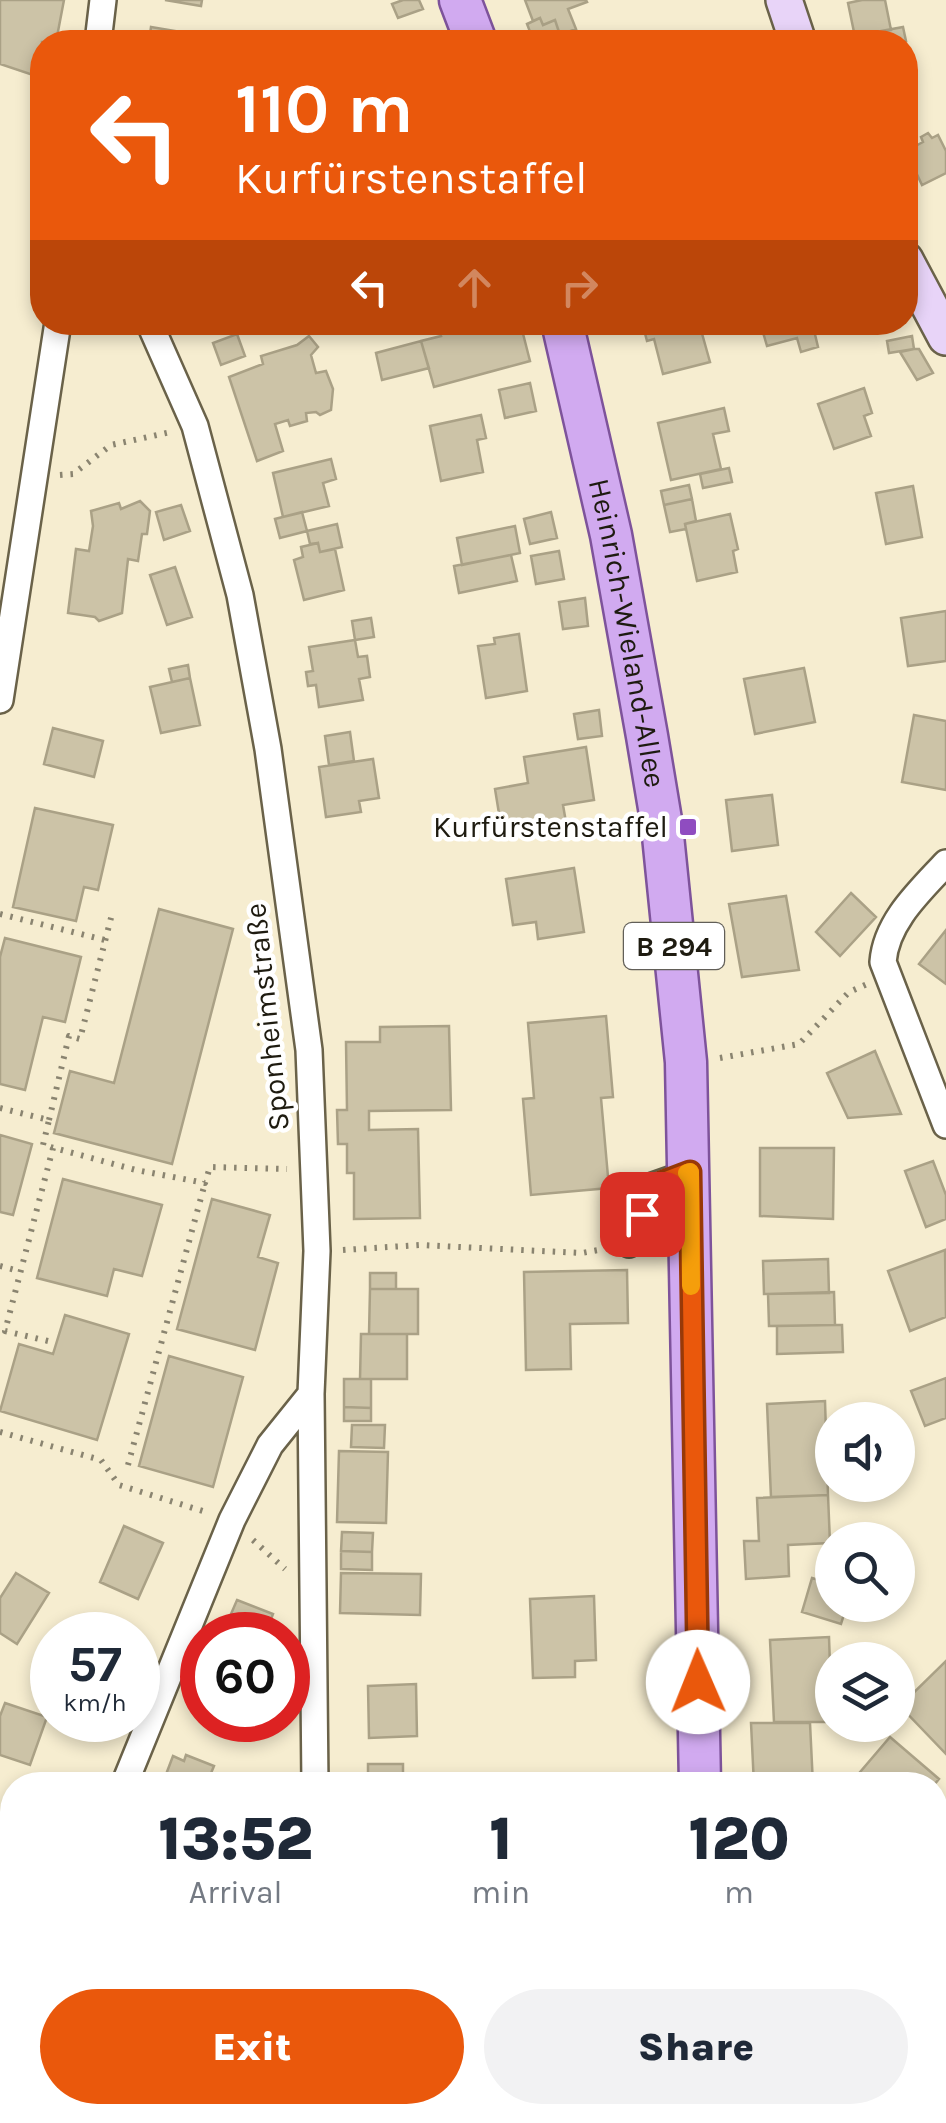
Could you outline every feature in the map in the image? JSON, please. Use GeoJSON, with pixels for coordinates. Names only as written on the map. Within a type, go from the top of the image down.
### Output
{"type":"FeatureCollection","features":[{"type":"Feature","properties":{"kind":"main road"},"geometry":{"type":"LineString","coordinates":[[460,0],[471,30]]}},
{"type":"Feature","properties":{"kind":"main road","name":"Heinrich-Wieland-Allee"},"geometry":{"type":"LineString","coordinates":[[565,335],[608,518],[633,651],[662,826],[686,1062],[700,1772]]}},
{"type":"Feature","properties":{"kind":"street"},"geometry":{"type":"LineString","coordinates":[[100,30],[104,0]]}},
{"type":"Feature","properties":{"kind":"street"},"geometry":{"type":"LineString","coordinates":[[784,0],[794,30]]}},
{"type":"Feature","properties":{"kind":"street"},"geometry":{"type":"LineString","coordinates":[[918,284],[946,337]]}},
{"type":"Feature","properties":{"kind":"street"},"geometry":{"type":"LineString","coordinates":[[0,700],[56,335]]}},
{"type":"Feature","properties":{"kind":"street","name":"Sponheimstraße"},"geometry":{"type":"LineString","coordinates":[[155,335],[195,426],[240,595],[268,749],[309,1050],[316,1251],[311,1394],[315,1772]]}},
{"type":"Feature","properties":{"kind":"street"},"geometry":{"type":"LineString","coordinates":[[946,863],[897,919],[884,943],[886,975],[946,1125]]}},
{"type":"Feature","properties":{"kind":"street"},"geometry":{"type":"LineString","coordinates":[[628,1244],[653,1186],[690,1172]]}},
{"type":"Feature","properties":{"kind":"street"},"geometry":{"type":"LineString","coordinates":[[129,1772],[232,1520],[270,1445],[311,1394]]}},
{"type":"Feature","properties":{"kind":"path"},"geometry":{"type":"LineString","coordinates":[[34,477],[73,474],[111,445],[195,426]]}},
{"type":"Feature","properties":{"kind":"path"},"geometry":{"type":"LineString","coordinates":[[0,914],[105,940]]}},
{"type":"Feature","properties":{"kind":"path"},"geometry":{"type":"LineString","coordinates":[[112,914],[80,1039],[69,1036],[43,1146],[205,1183]]}},
{"type":"Feature","properties":{"kind":"path"},"geometry":{"type":"LineString","coordinates":[[686,1062],[744,1056],[799,1044],[849,992],[886,975]]}},
{"type":"Feature","properties":{"kind":"path"},"geometry":{"type":"LineString","coordinates":[[0,1108],[49,1120]]}},
{"type":"Feature","properties":{"kind":"path"},"geometry":{"type":"LineString","coordinates":[[48,1341],[5,1331],[53,1148]]}},
{"type":"Feature","properties":{"kind":"path"},"geometry":{"type":"LineString","coordinates":[[128,1465],[210,1167],[314,1170]]}},
{"type":"Feature","properties":{"kind":"path"},"geometry":{"type":"LineString","coordinates":[[316,1251],[420,1245],[582,1253],[628,1244]]}},
{"type":"Feature","properties":{"kind":"path"},"geometry":{"type":"LineString","coordinates":[[0,1266],[19,1270]]}},
{"type":"Feature","properties":{"kind":"path"},"geometry":{"type":"LineString","coordinates":[[0,1432],[101,1460],[120,1485],[232,1520],[311,1593]]}},
{"type":"Feature","properties":{"kind":"building"},"geometry":{"type":"Polygon","coordinates":[[[0,0],[64,0],[58,30],[30,30],[30,74],[0,64],[0,0]]]}},
{"type":"Feature","properties":{"kind":"building"},"geometry":{"type":"Polygon","coordinates":[[[165,0],[202,0],[201,6],[165,0]]]}},
{"type":"Feature","properties":{"kind":"building"},"geometry":{"type":"Polygon","coordinates":[[[419,0],[423,9],[398,18],[392,4],[419,0]]]}},
{"type":"Feature","properties":{"kind":"building"},"geometry":{"type":"Polygon","coordinates":[[[525,0],[587,2],[568,9],[573,30],[558,30],[555,20],[543,25],[540,18],[533,21],[525,0]]]}},
{"type":"Feature","properties":{"kind":"building"},"geometry":{"type":"Polygon","coordinates":[[[885,0],[891,30],[854,30],[848,3],[885,0]]]}},
{"type":"Feature","properties":{"kind":"building"},"geometry":{"type":"Polygon","coordinates":[[[540,18],[543,25],[555,20],[558,30],[529,30],[527,24],[540,18]]]}},
{"type":"Feature","properties":{"kind":"building"},"geometry":{"type":"Polygon","coordinates":[[[928,133],[932,138],[938,135],[946,151],[946,173],[922,185],[918,176],[921,137],[928,133]]]}},
{"type":"Feature","properties":{"kind":"building"},"geometry":{"type":"Polygon","coordinates":[[[237,335],[245,356],[221,365],[213,343],[237,335]]]}},
{"type":"Feature","properties":{"kind":"building"},"geometry":{"type":"Polygon","coordinates":[[[523,335],[530,361],[434,387],[421,341],[441,336],[523,335]]]}},
{"type":"Feature","properties":{"kind":"building"},"geometry":{"type":"Polygon","coordinates":[[[645,335],[702,335],[710,362],[663,374],[654,339],[647,341],[645,335]]]}},
{"type":"Feature","properties":{"kind":"building"},"geometry":{"type":"Polygon","coordinates":[[[764,335],[815,335],[818,347],[801,352],[797,338],[767,346],[764,335]]]}},
{"type":"Feature","properties":{"kind":"building"},"geometry":{"type":"Polygon","coordinates":[[[309,336],[318,347],[311,355],[316,373],[326,371],[333,389],[331,410],[320,415],[306,413],[307,421],[290,426],[288,420],[275,424],[283,451],[257,461],[229,377],[263,364],[261,356],[297,345],[309,336]]]}},
{"type":"Feature","properties":{"kind":"building"},"geometry":{"type":"Polygon","coordinates":[[[912,336],[914,349],[889,353],[887,341],[912,336]]]}},
{"type":"Feature","properties":{"kind":"building"},"geometry":{"type":"Polygon","coordinates":[[[421,341],[429,368],[382,380],[376,353],[421,341]]]}},
{"type":"Feature","properties":{"kind":"building"},"geometry":{"type":"Polygon","coordinates":[[[919,349],[933,373],[917,380],[900,352],[919,349]]]}},
{"type":"Feature","properties":{"kind":"building"},"geometry":{"type":"Polygon","coordinates":[[[530,383],[536,411],[505,418],[499,390],[530,383]]]}},
{"type":"Feature","properties":{"kind":"building"},"geometry":{"type":"Polygon","coordinates":[[[864,388],[872,413],[864,416],[871,436],[834,449],[818,404],[864,388]]]}},
{"type":"Feature","properties":{"kind":"building"},"geometry":{"type":"Polygon","coordinates":[[[724,408],[729,431],[713,434],[721,469],[671,480],[658,423],[724,408]]]}},
{"type":"Feature","properties":{"kind":"building"},"geometry":{"type":"Polygon","coordinates":[[[481,415],[486,438],[477,440],[483,472],[441,481],[430,426],[481,415]]]}},
{"type":"Feature","properties":{"kind":"building"},"geometry":{"type":"Polygon","coordinates":[[[331,459],[336,479],[323,483],[329,506],[283,517],[273,473],[331,459]]]}},
{"type":"Feature","properties":{"kind":"building"},"geometry":{"type":"Polygon","coordinates":[[[729,468],[732,482],[703,488],[700,474],[729,468]]]}},
{"type":"Feature","properties":{"kind":"building"},"geometry":{"type":"Polygon","coordinates":[[[689,485],[692,499],[664,505],[661,491],[689,485]]]}},
{"type":"Feature","properties":{"kind":"building"},"geometry":{"type":"Polygon","coordinates":[[[913,486],[922,537],[886,544],[876,493],[913,486]]]}},
{"type":"Feature","properties":{"kind":"building"},"geometry":{"type":"Polygon","coordinates":[[[692,499],[696,521],[685,524],[686,529],[670,532],[664,505],[692,499]]]}},
{"type":"Feature","properties":{"kind":"building"},"geometry":{"type":"Polygon","coordinates":[[[140,501],[150,511],[147,534],[142,534],[138,561],[128,559],[122,613],[99,621],[68,613],[76,549],[89,551],[91,511],[119,503],[121,509],[140,501]]]}},
{"type":"Feature","properties":{"kind":"building"},"geometry":{"type":"Polygon","coordinates":[[[181,505],[190,531],[164,540],[156,512],[181,505]]]}},
{"type":"Feature","properties":{"kind":"building"},"geometry":{"type":"Polygon","coordinates":[[[302,512],[307,531],[280,538],[275,519],[302,512]]]}},
{"type":"Feature","properties":{"kind":"building"},"geometry":{"type":"Polygon","coordinates":[[[551,512],[557,538],[530,544],[524,519],[551,512]]]}},
{"type":"Feature","properties":{"kind":"building"},"geometry":{"type":"Polygon","coordinates":[[[730,514],[738,549],[733,551],[737,572],[697,581],[685,524],[730,514]]]}},
{"type":"Feature","properties":{"kind":"building"},"geometry":{"type":"Polygon","coordinates":[[[337,524],[342,547],[320,552],[318,543],[310,544],[307,531],[337,524]]]}},
{"type":"Feature","properties":{"kind":"building"},"geometry":{"type":"Polygon","coordinates":[[[515,526],[520,553],[462,565],[457,538],[515,526]]]}},
{"type":"Feature","properties":{"kind":"building"},"geometry":{"type":"Polygon","coordinates":[[[318,543],[320,552],[335,549],[344,590],[304,600],[294,560],[303,557],[301,547],[318,543]]]}},
{"type":"Feature","properties":{"kind":"building"},"geometry":{"type":"Polygon","coordinates":[[[559,551],[564,579],[536,584],[531,556],[559,551]]]}},
{"type":"Feature","properties":{"kind":"building"},"geometry":{"type":"Polygon","coordinates":[[[511,555],[517,581],[459,593],[454,566],[511,555]]]}},
{"type":"Feature","properties":{"kind":"building"},"geometry":{"type":"Polygon","coordinates":[[[175,567],[192,617],[167,625],[150,575],[175,567]]]}},
{"type":"Feature","properties":{"kind":"building"},"geometry":{"type":"Polygon","coordinates":[[[585,598],[588,626],[563,629],[559,602],[585,598]]]}},
{"type":"Feature","properties":{"kind":"building"},"geometry":{"type":"Polygon","coordinates":[[[946,611],[946,661],[908,666],[901,618],[946,611]]]}},
{"type":"Feature","properties":{"kind":"building"},"geometry":{"type":"Polygon","coordinates":[[[371,618],[374,637],[355,640],[352,621],[371,618]]]}},
{"type":"Feature","properties":{"kind":"building"},"geometry":{"type":"Polygon","coordinates":[[[519,634],[527,691],[486,698],[478,646],[495,644],[494,638],[519,634]]]}},
{"type":"Feature","properties":{"kind":"building"},"geometry":{"type":"Polygon","coordinates":[[[355,640],[358,657],[367,656],[370,677],[359,679],[363,700],[319,707],[316,685],[308,686],[306,672],[313,671],[309,647],[355,640]]]}},
{"type":"Feature","properties":{"kind":"building"},"geometry":{"type":"Polygon","coordinates":[[[188,665],[190,678],[172,682],[169,669],[188,665]]]}},
{"type":"Feature","properties":{"kind":"building"},"geometry":{"type":"Polygon","coordinates":[[[804,668],[815,722],[755,734],[744,679],[804,668]]]}},
{"type":"Feature","properties":{"kind":"building"},"geometry":{"type":"Polygon","coordinates":[[[190,678],[200,725],[161,733],[150,687],[190,678]]]}},
{"type":"Feature","properties":{"kind":"building"},"geometry":{"type":"Polygon","coordinates":[[[599,710],[602,736],[578,739],[574,714],[599,710]]]}},
{"type":"Feature","properties":{"kind":"building"},"geometry":{"type":"Polygon","coordinates":[[[914,715],[946,721],[946,790],[902,782],[914,715]]]}},
{"type":"Feature","properties":{"kind":"building"},"geometry":{"type":"Polygon","coordinates":[[[53,728],[103,741],[94,777],[44,764],[53,728]]]}},
{"type":"Feature","properties":{"kind":"building"},"geometry":{"type":"Polygon","coordinates":[[[350,732],[354,761],[329,765],[325,736],[350,732]]]}},
{"type":"Feature","properties":{"kind":"building"},"geometry":{"type":"Polygon","coordinates":[[[586,747],[594,800],[563,805],[567,828],[503,838],[495,789],[528,783],[524,757],[586,747]]]}},
{"type":"Feature","properties":{"kind":"building"},"geometry":{"type":"Polygon","coordinates":[[[373,759],[379,798],[359,801],[361,812],[326,817],[319,767],[373,759]]]}},
{"type":"Feature","properties":{"kind":"building"},"geometry":{"type":"Polygon","coordinates":[[[772,795],[778,845],[732,851],[726,800],[772,795]]]}},
{"type":"Feature","properties":{"kind":"building"},"geometry":{"type":"Polygon","coordinates":[[[35,808],[113,825],[98,890],[84,887],[76,921],[13,907],[35,808]]]}},
{"type":"Feature","properties":{"kind":"building"},"geometry":{"type":"Polygon","coordinates":[[[574,868],[584,932],[538,939],[536,922],[513,925],[506,879],[574,868]]]}},
{"type":"Feature","properties":{"kind":"building"},"geometry":{"type":"Polygon","coordinates":[[[851,893],[876,917],[840,956],[816,932],[851,893]]]}},
{"type":"Feature","properties":{"kind":"building"},"geometry":{"type":"Polygon","coordinates":[[[786,896],[799,970],[742,977],[729,904],[786,896]]]}},
{"type":"Feature","properties":{"kind":"building"},"geometry":{"type":"Polygon","coordinates":[[[159,909],[233,929],[172,1164],[54,1133],[70,1071],[114,1083],[159,909]]]}},
{"type":"Feature","properties":{"kind":"building"},"geometry":{"type":"Polygon","coordinates":[[[946,930],[946,984],[919,964],[946,930]]]}},
{"type":"Feature","properties":{"kind":"building"},"geometry":{"type":"Polygon","coordinates":[[[5,938],[81,957],[65,1022],[43,1017],[25,1090],[0,1084],[0,957],[5,938]]]}},
{"type":"Feature","properties":{"kind":"building"},"geometry":{"type":"Polygon","coordinates":[[[606,1016],[613,1097],[601,1098],[609,1188],[531,1195],[523,1099],[534,1098],[528,1023],[606,1016]]]}},
{"type":"Feature","properties":{"kind":"building"},"geometry":{"type":"Polygon","coordinates":[[[449,1026],[451,1110],[369,1111],[369,1130],[418,1129],[420,1218],[354,1219],[354,1173],[347,1173],[347,1144],[338,1144],[337,1110],[347,1110],[346,1042],[380,1042],[380,1027],[449,1026]]]}},
{"type":"Feature","properties":{"kind":"building"},"geometry":{"type":"Polygon","coordinates":[[[875,1051],[901,1114],[848,1118],[827,1073],[875,1051]]]}},
{"type":"Feature","properties":{"kind":"building"},"geometry":{"type":"Polygon","coordinates":[[[0,1135],[32,1144],[13,1215],[0,1212],[0,1135]]]}},
{"type":"Feature","properties":{"kind":"building"},"geometry":{"type":"Polygon","coordinates":[[[760,1148],[834,1148],[833,1219],[760,1216],[760,1148]]]}},
{"type":"Feature","properties":{"kind":"building"},"geometry":{"type":"Polygon","coordinates":[[[933,1161],[946,1195],[946,1219],[926,1227],[905,1171],[933,1161]]]}},
{"type":"Feature","properties":{"kind":"building"},"geometry":{"type":"Polygon","coordinates":[[[63,1179],[162,1205],[142,1276],[114,1269],[107,1296],[37,1278],[63,1179]]]}},
{"type":"Feature","properties":{"kind":"building"},"geometry":{"type":"Polygon","coordinates":[[[212,1199],[270,1215],[258,1257],[278,1263],[255,1350],[177,1329],[212,1199]]]}},
{"type":"Feature","properties":{"kind":"building"},"geometry":{"type":"Polygon","coordinates":[[[945,1250],[946,1317],[910,1331],[888,1271],[945,1250]]]}},
{"type":"Feature","properties":{"kind":"building"},"geometry":{"type":"Polygon","coordinates":[[[828,1259],[829,1293],[764,1294],[763,1261],[828,1259]]]}},
{"type":"Feature","properties":{"kind":"building"},"geometry":{"type":"Polygon","coordinates":[[[627,1270],[628,1323],[570,1324],[571,1369],[526,1370],[524,1272],[627,1270]]]}},
{"type":"Feature","properties":{"kind":"building"},"geometry":{"type":"Polygon","coordinates":[[[370,1273],[396,1273],[396,1289],[370,1289],[370,1273]]]}},
{"type":"Feature","properties":{"kind":"building"},"geometry":{"type":"Polygon","coordinates":[[[370,1289],[418,1289],[418,1334],[369,1334],[370,1289]]]}},
{"type":"Feature","properties":{"kind":"building"},"geometry":{"type":"Polygon","coordinates":[[[834,1292],[835,1325],[769,1326],[768,1294],[834,1292]]]}},
{"type":"Feature","properties":{"kind":"building"},"geometry":{"type":"Polygon","coordinates":[[[65,1315],[129,1334],[97,1440],[0,1411],[19,1344],[53,1354],[65,1315]]]}},
{"type":"Feature","properties":{"kind":"building"},"geometry":{"type":"Polygon","coordinates":[[[842,1325],[843,1352],[777,1354],[777,1326],[842,1325]]]}},
{"type":"Feature","properties":{"kind":"building"},"geometry":{"type":"Polygon","coordinates":[[[361,1334],[407,1334],[407,1379],[360,1379],[361,1334]]]}},
{"type":"Feature","properties":{"kind":"building"},"geometry":{"type":"Polygon","coordinates":[[[169,1356],[243,1377],[213,1487],[139,1466],[169,1356]]]}},
{"type":"Feature","properties":{"kind":"building"},"geometry":{"type":"Polygon","coordinates":[[[946,1378],[946,1418],[925,1426],[911,1391],[946,1378]]]}},
{"type":"Feature","properties":{"kind":"building"},"geometry":{"type":"Polygon","coordinates":[[[344,1379],[371,1379],[371,1408],[344,1407],[344,1379]]]}},
{"type":"Feature","properties":{"kind":"building"},"geometry":{"type":"Polygon","coordinates":[[[825,1401],[815,1402],[815,1495],[771,1497],[767,1404],[825,1401]]]}},
{"type":"Feature","properties":{"kind":"building"},"geometry":{"type":"Polygon","coordinates":[[[344,1407],[371,1408],[371,1421],[344,1421],[344,1407]]]}},
{"type":"Feature","properties":{"kind":"building"},"geometry":{"type":"Polygon","coordinates":[[[352,1425],[385,1425],[384,1448],[351,1447],[352,1425]]]}},
{"type":"Feature","properties":{"kind":"building"},"geometry":{"type":"Polygon","coordinates":[[[339,1451],[388,1452],[386,1523],[337,1522],[339,1451]]]}},
{"type":"Feature","properties":{"kind":"building"},"geometry":{"type":"Polygon","coordinates":[[[815,1496],[815,1502],[828,1502],[829,1522],[815,1522],[815,1544],[788,1545],[789,1576],[746,1579],[744,1541],[759,1541],[757,1498],[815,1496]]]}},
{"type":"Feature","properties":{"kind":"building"},"geometry":{"type":"Polygon","coordinates":[[[124,1526],[163,1543],[138,1599],[100,1582],[124,1526]]]}},
{"type":"Feature","properties":{"kind":"building"},"geometry":{"type":"Polygon","coordinates":[[[342,1532],[373,1533],[372,1552],[341,1551],[342,1532]]]}},
{"type":"Feature","properties":{"kind":"building"},"geometry":{"type":"Polygon","coordinates":[[[341,1551],[372,1552],[372,1570],[341,1569],[341,1551]]]}},
{"type":"Feature","properties":{"kind":"building"},"geometry":{"type":"Polygon","coordinates":[[[16,1573],[49,1593],[37,1612],[30,1612],[30,1623],[17,1644],[0,1633],[0,1598],[16,1573]]]}},
{"type":"Feature","properties":{"kind":"building"},"geometry":{"type":"Polygon","coordinates":[[[341,1573],[421,1574],[420,1615],[340,1613],[341,1573]]]}},
{"type":"Feature","properties":{"kind":"building"},"geometry":{"type":"Polygon","coordinates":[[[812,1578],[815,1579],[815,1616],[802,1612],[812,1578]]]}},
{"type":"Feature","properties":{"kind":"building"},"geometry":{"type":"Polygon","coordinates":[[[594,1596],[596,1660],[575,1661],[575,1677],[533,1678],[530,1599],[594,1596]]]}},
{"type":"Feature","properties":{"kind":"building"},"geometry":{"type":"Polygon","coordinates":[[[237,1600],[268,1612],[232,1612],[237,1600]]]}},
{"type":"Feature","properties":{"kind":"building"},"geometry":{"type":"Polygon","coordinates":[[[829,1637],[829,1642],[815,1642],[815,1722],[774,1722],[770,1640],[829,1637]]]}},
{"type":"Feature","properties":{"kind":"building"},"geometry":{"type":"Polygon","coordinates":[[[946,1661],[946,1754],[915,1722],[915,1691],[946,1661]]]}},
{"type":"Feature","properties":{"kind":"building"},"geometry":{"type":"Polygon","coordinates":[[[416,1684],[417,1736],[369,1738],[368,1686],[416,1684]]]}},
{"type":"Feature","properties":{"kind":"building"},"geometry":{"type":"Polygon","coordinates":[[[5,1703],[30,1711],[30,1742],[38,1742],[30,1765],[0,1755],[0,1716],[5,1703]]]}},
{"type":"Feature","properties":{"kind":"building"},"geometry":{"type":"Polygon","coordinates":[[[751,1723],[810,1723],[812,1772],[753,1772],[751,1723]]]}},
{"type":"Feature","properties":{"kind":"building"},"geometry":{"type":"Polygon","coordinates":[[[886,1742],[896,1742],[931,1772],[860,1772],[886,1742]]]}},
{"type":"Feature","properties":{"kind":"building"},"geometry":{"type":"Polygon","coordinates":[[[186,1755],[214,1766],[212,1772],[167,1772],[173,1756],[184,1761],[186,1755]]]}},
{"type":"Feature","properties":{"kind":"building"},"geometry":{"type":"Polygon","coordinates":[[[368,1764],[403,1764],[403,1772],[368,1772],[368,1764]]]}},
{"type":"Feature","properties":{"kind":"slow traffic"},"geometry":{"type":"LineString","coordinates":[[687,1173],[690,1172],[691,1286]]}},
{"type":"Feature","properties":{"kind":"place","name":"Kurfürstenstaffel"},"geometry":{"type":"Point","coordinates":[688,827]}},
{"type":"Feature","properties":{"kind":"route"},"geometry":{"type":"LineString","coordinates":[[642,1214],[653,1186],[690,1172],[698,1682]]}}]}
